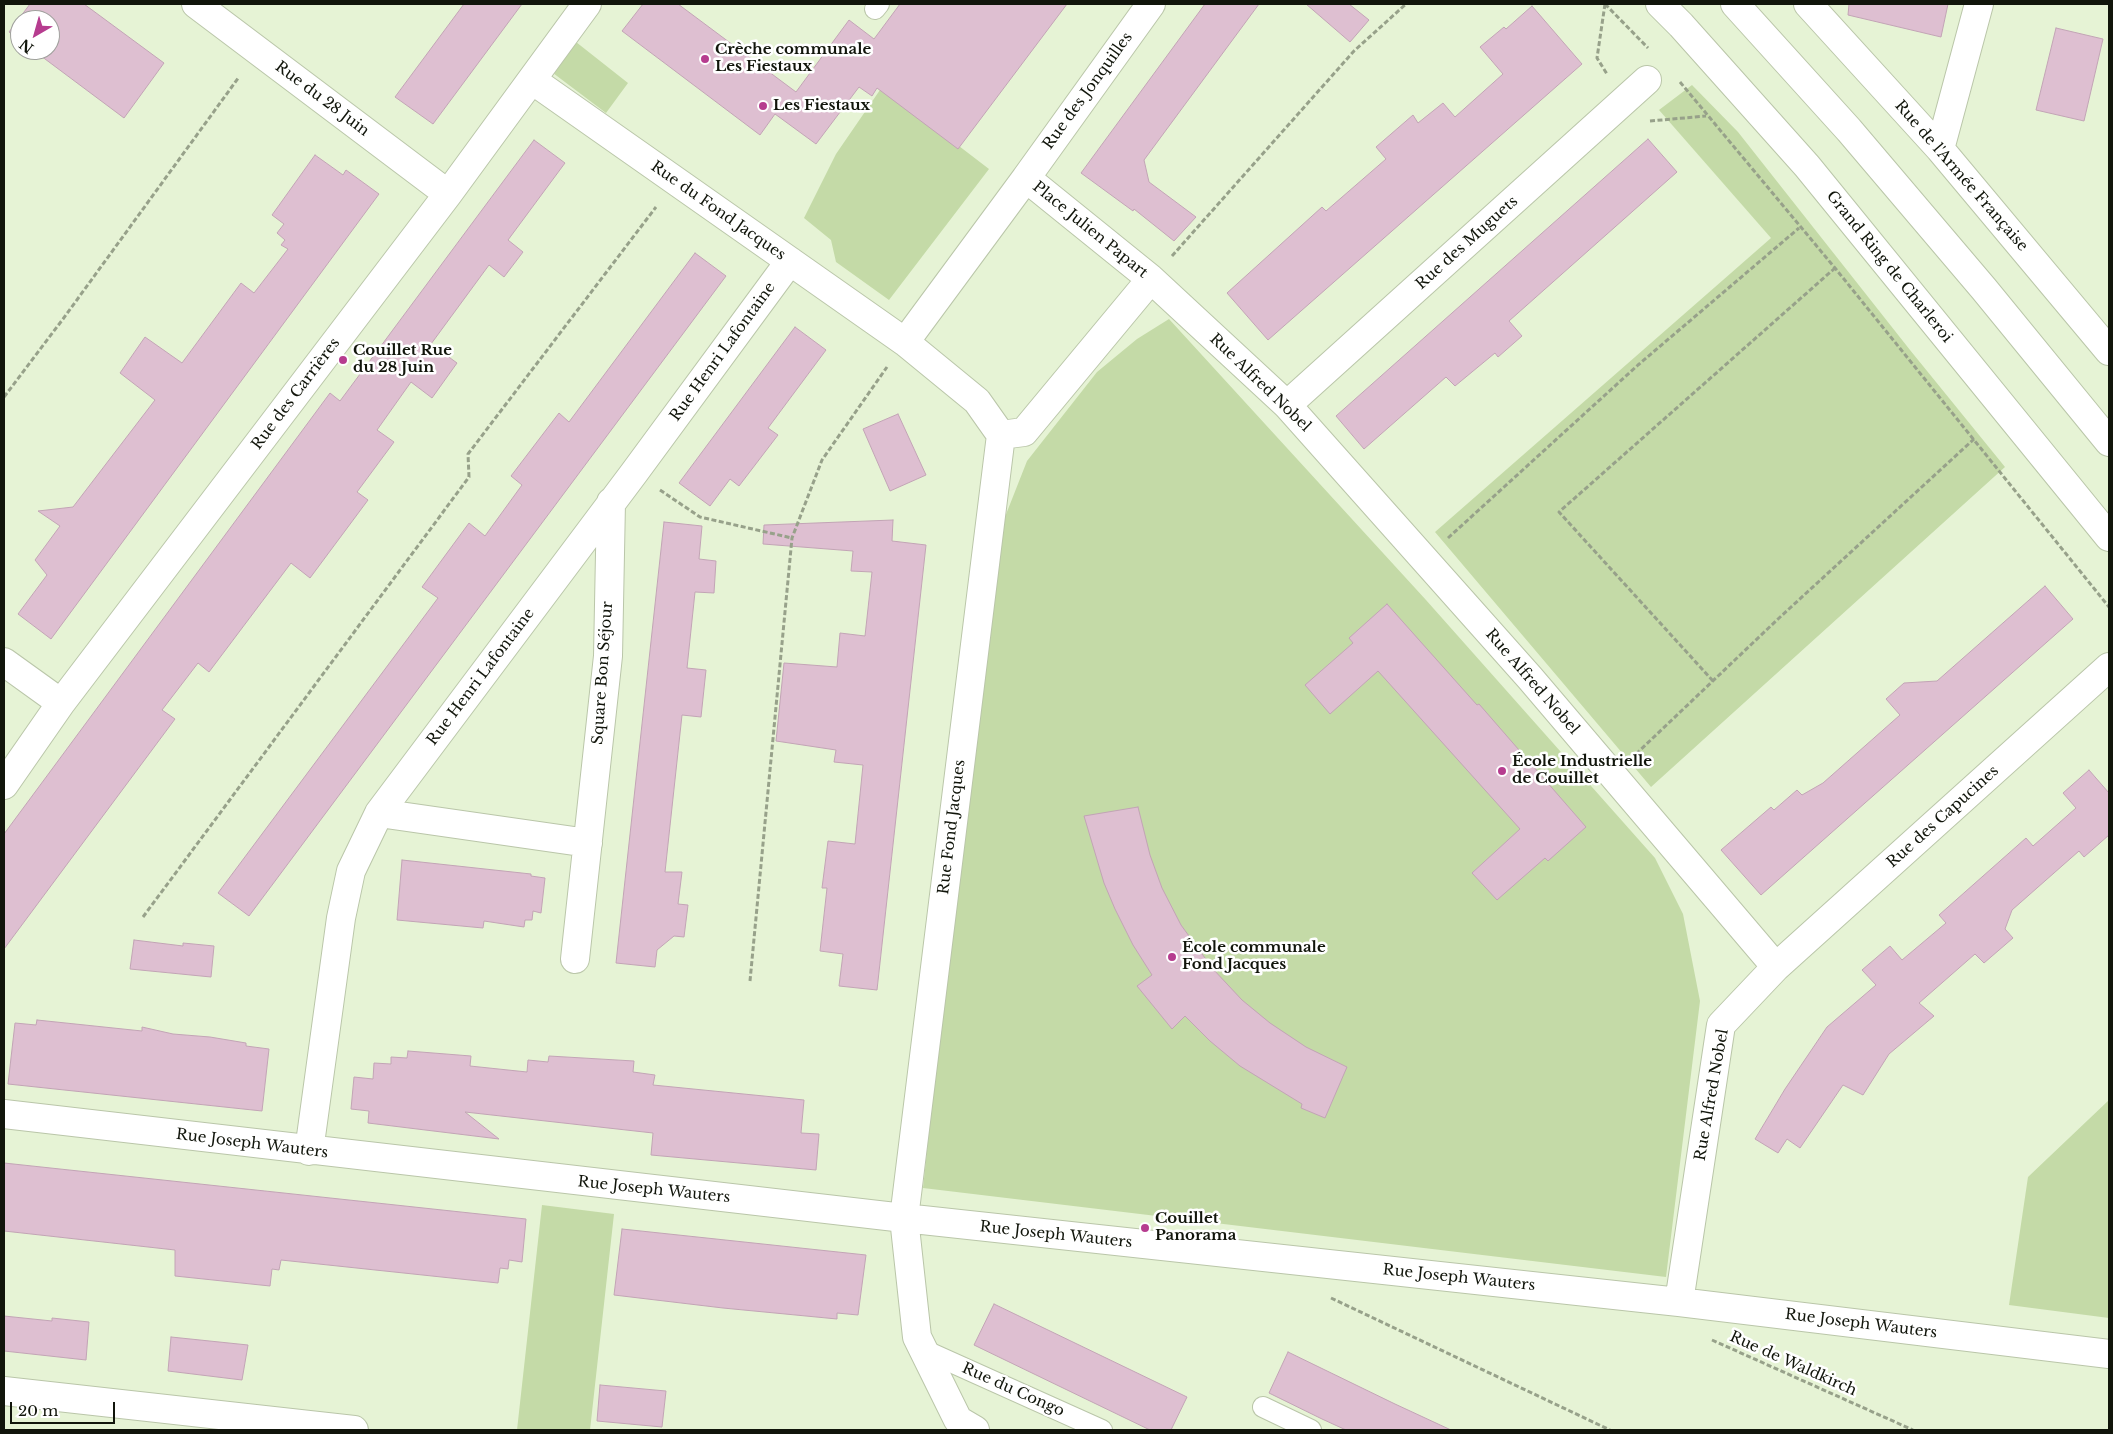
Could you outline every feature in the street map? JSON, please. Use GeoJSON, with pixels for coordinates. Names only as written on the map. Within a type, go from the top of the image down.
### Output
{"type":"FeatureCollection","features":[{"type":"Feature","properties":{"kind":"main road","name":"Rue du 28 Juin"},"geometry":{"type":"LineString","coordinates":[[196,4],[448,194]]}},
{"type":"Feature","properties":{"kind":"main road","name":"Rue des Carrières"},"geometry":{"type":"LineString","coordinates":[[4,784],[61,703],[448,194],[587,4]]}},
{"type":"Feature","properties":{"kind":"main road","name":"Rue des Jonquilles"},"geometry":{"type":"LineString","coordinates":[[1026,178],[1151,4]]}},
{"type":"Feature","properties":{"kind":"main road","name":"Grand Ring de Charleroi"},"geometry":{"type":"LineString","coordinates":[[1660,4],[1681,24],[1807,166],[2109,537]]}},
{"type":"Feature","properties":{"kind":"main road"},"geometry":{"type":"LineString","coordinates":[[1735,4],[1849,130],[1984,289],[2109,442]]}},
{"type":"Feature","properties":{"kind":"main road","name":"Rue de l'Armée Française"},"geometry":{"type":"LineString","coordinates":[[1808,4],[1940,149],[2109,351]]}},
{"type":"Feature","properties":{"kind":"main road"},"geometry":{"type":"LineString","coordinates":[[1940,149],[1979,4]]}},
{"type":"Feature","properties":{"kind":"main road","name":"Rue du Fond Jacques"},"geometry":{"type":"LineString","coordinates":[[532,80],[905,342]]}},
{"type":"Feature","properties":{"kind":"main road","name":"Rue des Muguets"},"geometry":{"type":"LineString","coordinates":[[1287,406],[1647,80]]}},
{"type":"Feature","properties":{"kind":"main road","name":"Place Julien Papart"},"geometry":{"type":"LineString","coordinates":[[905,342],[1026,178],[1151,279],[1024,432],[1001,435]]}},
{"type":"Feature","properties":{"kind":"main road","name":"Rue Henri Lafontaine"},"geometry":{"type":"LineString","coordinates":[[308,1151],[341,918],[351,870],[379,814],[790,261]]}},
{"type":"Feature","properties":{"kind":"main road","name":"Rue Alfred Nobel"},"geometry":{"type":"LineString","coordinates":[[1151,279],[1287,406],[1613,776],[1776,967],[1721,1025],[1679,1302]]}},
{"type":"Feature","properties":{"kind":"main road"},"geometry":{"type":"LineString","coordinates":[[905,342],[976,401],[1001,435]]}},
{"type":"Feature","properties":{"kind":"main road","name":"Rue Fond Jacques"},"geometry":{"type":"LineString","coordinates":[[975,1430],[958,1420],[917,1337],[904,1218],[1001,435]]}},
{"type":"Feature","properties":{"kind":"main road","name":"Square Bon Séjour"},"geometry":{"type":"LineString","coordinates":[[575,959],[608,656],[611,502]]}},
{"type":"Feature","properties":{"kind":"main road"},"geometry":{"type":"LineString","coordinates":[[4,662],[61,703]]}},
{"type":"Feature","properties":{"kind":"main road","name":"Rue des Capucines"},"geometry":{"type":"LineString","coordinates":[[1776,967],[2109,667]]}},
{"type":"Feature","properties":{"kind":"main road"},"geometry":{"type":"LineString","coordinates":[[379,814],[588,843]]}},
{"type":"Feature","properties":{"kind":"main road","name":"Rue Joseph Wauters"},"geometry":{"type":"LineString","coordinates":[[4,1114],[308,1151],[904,1218],[1679,1302],[2109,1354]]}},
{"type":"Feature","properties":{"kind":"main road"},"geometry":{"type":"LineString","coordinates":[[4,1391],[354,1430]]}},
{"type":"Feature","properties":{"kind":"lane","name":"Rue du Congo"},"geometry":{"type":"LineString","coordinates":[[924,1350],[1102,1430]]}},
{"type":"Feature","properties":{"kind":"lane"},"geometry":{"type":"LineString","coordinates":[[1263,1407],[1311,1430]]}},
{"type":"Feature","properties":{"kind":"path"},"geometry":{"type":"LineString","coordinates":[[1151,279],[1354,51],[1406,4]]}},
{"type":"Feature","properties":{"kind":"path"},"geometry":{"type":"LineString","coordinates":[[1605,4],[1650,50]]}},
{"type":"Feature","properties":{"kind":"path"},"geometry":{"type":"LineString","coordinates":[[4,397],[258,51]]}},
{"type":"Feature","properties":{"kind":"path"},"geometry":{"type":"LineString","coordinates":[[1674,76],[1799,228],[1835,268],[2109,607]]}},
{"type":"Feature","properties":{"kind":"path"},"geometry":{"type":"LineString","coordinates":[[143,917],[469,477],[468,454],[676,181]]}},
{"type":"Feature","properties":{"kind":"path"},"geometry":{"type":"LineString","coordinates":[[1424,560],[1638,365],[1799,228]]}},
{"type":"Feature","properties":{"kind":"path"},"geometry":{"type":"LineString","coordinates":[[1713,682],[1559,512],[1835,268]]}},
{"type":"Feature","properties":{"kind":"path"},"geometry":{"type":"LineString","coordinates":[[750,981],[792,538],[822,460],[905,342]]}},
{"type":"Feature","properties":{"kind":"path"},"geometry":{"type":"LineString","coordinates":[[1613,776],[1974,439]]}},
{"type":"Feature","properties":{"kind":"path"},"geometry":{"type":"LineString","coordinates":[[634,473],[700,517],[792,538]]}},
{"type":"Feature","properties":{"kind":"path"},"geometry":{"type":"LineString","coordinates":[[1327,1296],[1610,1430]]}},
{"type":"Feature","properties":{"kind":"path","name":"Rue de Waldkirch"},"geometry":{"type":"LineString","coordinates":[[1679,1302],[1697,1334],[1913,1430]]}},
{"type":"Feature","properties":{"kind":"green space"},"geometry":{"type":"Polygon","coordinates":[[[576,42],[628,83],[606,113],[553,73],[576,42]]]}},
{"type":"Feature","properties":{"kind":"green space"},"geometry":{"type":"Polygon","coordinates":[[[1692,85],[1738,132],[2005,467],[1651,787],[1435,532],[1771,238],[1659,110],[1692,85]]]}},
{"type":"Feature","properties":{"kind":"green space"},"geometry":{"type":"Polygon","coordinates":[[[882,87],[989,169],[889,300],[836,262],[831,240],[804,218],[836,154],[882,87]]]}},
{"type":"Feature","properties":{"kind":"green space"},"geometry":{"type":"Polygon","coordinates":[[[1169,319],[1426,600],[1655,858],[1683,914],[1700,1001],[1666,1277],[923,1188],[950,938],[1003,522],[1027,461],[1097,372],[1137,339],[1169,319]]]}},
{"type":"Feature","properties":{"kind":"green space"},"geometry":{"type":"Polygon","coordinates":[[[2109,1100],[2109,1318],[2009,1305],[2028,1177],[2109,1100]]]}},
{"type":"Feature","properties":{"kind":"green space"},"geometry":{"type":"Polygon","coordinates":[[[542,1205],[614,1214],[590,1430],[517,1430],[542,1205]]]}},
{"type":"Feature","properties":{"kind":"building"},"geometry":{"type":"Polygon","coordinates":[[[30,4],[84,4],[164,63],[124,118],[46,60],[60,60],[60,10],[26,10],[30,4]]]}},
{"type":"Feature","properties":{"kind":"building"},"geometry":{"type":"Polygon","coordinates":[[[464,4],[522,4],[433,124],[395,97],[464,4]]]}},
{"type":"Feature","properties":{"kind":"building","name":"Crèche communale Les Fiestaux"},"geometry":{"type":"Polygon","coordinates":[[[643,4],[678,4],[796,92],[849,20],[874,39],[900,4],[1067,4],[958,149],[877,88],[872,96],[859,87],[816,144],[775,114],[760,135],[622,31],[643,4]]]}},
{"type":"Feature","properties":{"kind":"building"},"geometry":{"type":"Polygon","coordinates":[[[1205,4],[1259,4],[1144,160],[1149,182],[1196,217],[1174,241],[1134,209],[1133,211],[1081,173],[1205,4]]]}},
{"type":"Feature","properties":{"kind":"building"},"geometry":{"type":"Polygon","coordinates":[[[1306,4],[1349,4],[1369,20],[1350,42],[1306,4]]]}},
{"type":"Feature","properties":{"kind":"building"},"geometry":{"type":"Polygon","coordinates":[[[1849,4],[1948,4],[1941,37],[1848,15],[1849,4]]]}},
{"type":"Feature","properties":{"kind":"building"},"geometry":{"type":"Polygon","coordinates":[[[1532,6],[1582,64],[1268,340],[1227,293],[1322,207],[1326,211],[1386,159],[1376,147],[1413,115],[1418,123],[1443,103],[1455,117],[1503,74],[1480,47],[1504,27],[1506,29],[1532,6]]]}},
{"type":"Feature","properties":{"kind":"building"},"geometry":{"type":"Polygon","coordinates":[[[2056,28],[2103,39],[2084,121],[2036,110],[2056,28]]]}},
{"type":"Feature","properties":{"kind":"building"},"geometry":{"type":"Polygon","coordinates":[[[1648,139],[1677,172],[1509,321],[1522,336],[1498,357],[1495,353],[1455,386],[1446,377],[1364,449],[1336,416],[1648,139]]]}},
{"type":"Feature","properties":{"kind":"building"},"geometry":{"type":"Polygon","coordinates":[[[534,140],[565,163],[508,240],[523,252],[504,277],[489,265],[431,344],[457,363],[432,398],[411,382],[377,430],[394,442],[357,492],[368,500],[310,578],[291,563],[209,672],[198,663],[162,710],[175,719],[4,949],[4,834],[330,393],[340,401],[534,140]]]}},
{"type":"Feature","properties":{"kind":"building"},"geometry":{"type":"Polygon","coordinates":[[[315,155],[343,175],[346,170],[379,194],[51,639],[18,614],[47,575],[35,560],[60,526],[38,511],[73,507],[155,400],[120,373],[145,337],[182,363],[241,283],[254,293],[288,249],[281,245],[285,240],[277,233],[284,224],[272,215],[315,155]]]}},
{"type":"Feature","properties":{"kind":"building"},"geometry":{"type":"Polygon","coordinates":[[[695,253],[726,276],[249,916],[218,893],[438,598],[422,587],[469,523],[485,536],[522,485],[511,476],[559,413],[569,422],[695,253]]]}},
{"type":"Feature","properties":{"kind":"building"},"geometry":{"type":"Polygon","coordinates":[[[795,327],[826,350],[768,428],[778,435],[739,486],[730,479],[710,506],[679,483],[795,327]]]}},
{"type":"Feature","properties":{"kind":"building"},"geometry":{"type":"Polygon","coordinates":[[[898,414],[926,475],[890,491],[863,429],[898,414]]]}},
{"type":"Feature","properties":{"kind":"building"},"geometry":{"type":"Polygon","coordinates":[[[893,520],[892,541],[926,545],[877,990],[839,986],[843,954],[820,951],[827,888],[822,888],[828,841],[855,844],[863,765],[834,762],[836,750],[776,741],[784,663],[837,667],[840,633],[865,636],[872,572],[851,571],[853,551],[763,544],[764,525],[893,520]]]}},
{"type":"Feature","properties":{"kind":"building"},"geometry":{"type":"Polygon","coordinates":[[[664,522],[702,526],[699,559],[716,561],[714,593],[695,592],[687,668],[706,670],[701,717],[682,715],[665,872],[682,872],[678,904],[688,905],[684,937],[674,936],[657,950],[655,967],[616,963],[664,522]]]}},
{"type":"Feature","properties":{"kind":"building"},"geometry":{"type":"Polygon","coordinates":[[[2045,586],[2073,619],[1761,895],[1721,850],[1771,807],[1774,810],[1797,790],[1802,795],[1823,783],[1900,715],[1886,699],[1904,683],[1937,681],[2045,586]]]}},
{"type":"Feature","properties":{"kind":"building","name":"École Industrielle de Couillet"},"geometry":{"type":"Polygon","coordinates":[[[1387,604],[1477,705],[1479,704],[1586,827],[1548,861],[1545,858],[1497,900],[1472,873],[1520,829],[1378,671],[1330,714],[1305,685],[1353,643],[1349,638],[1387,604]]]}},
{"type":"Feature","properties":{"kind":"building"},"geometry":{"type":"Polygon","coordinates":[[[2089,770],[2109,793],[2109,835],[2084,857],[2079,851],[2012,910],[2005,929],[2013,938],[1984,963],[1975,954],[1919,1003],[1934,1016],[1889,1054],[1863,1095],[1843,1085],[1800,1148],[1787,1139],[1778,1153],[1755,1139],[1785,1089],[1827,1027],[1876,985],[1862,970],[1890,946],[1902,960],[1946,923],[1939,915],[2026,838],[2033,846],[2076,808],[2063,793],[2089,770]]]}},
{"type":"Feature","properties":{"kind":"building","name":"École communale Fond Jacques"},"geometry":{"type":"Polygon","coordinates":[[[1138,807],[1150,855],[1162,888],[1181,925],[1213,969],[1242,1000],[1270,1023],[1306,1047],[1347,1067],[1325,1118],[1301,1108],[1302,1104],[1240,1066],[1210,1041],[1185,1016],[1172,1029],[1137,986],[1152,975],[1133,945],[1115,909],[1104,883],[1084,816],[1138,807]]]}},
{"type":"Feature","properties":{"kind":"building"},"geometry":{"type":"Polygon","coordinates":[[[402,860],[531,874],[531,876],[545,878],[541,913],[533,911],[532,920],[525,920],[524,927],[484,921],[483,928],[397,920],[402,860]]]}},
{"type":"Feature","properties":{"kind":"building"},"geometry":{"type":"Polygon","coordinates":[[[134,940],[183,946],[183,943],[214,946],[211,977],[130,969],[134,940]]]}},
{"type":"Feature","properties":{"kind":"building"},"geometry":{"type":"Polygon","coordinates":[[[37,1020],[142,1031],[142,1027],[173,1034],[210,1037],[246,1043],[246,1046],[269,1049],[262,1111],[8,1084],[15,1023],[36,1025],[37,1020]]]}},
{"type":"Feature","properties":{"kind":"building"},"geometry":{"type":"Polygon","coordinates":[[[408,1051],[471,1056],[470,1066],[527,1072],[528,1060],[548,1062],[549,1056],[634,1061],[633,1072],[655,1075],[653,1085],[804,1100],[801,1133],[819,1134],[816,1170],[651,1155],[653,1133],[465,1112],[499,1139],[368,1123],[369,1111],[351,1109],[354,1077],[373,1079],[374,1063],[391,1064],[391,1057],[407,1058],[408,1051]]]}},
{"type":"Feature","properties":{"kind":"building"},"geometry":{"type":"Polygon","coordinates":[[[4,1163],[526,1219],[522,1262],[509,1260],[508,1269],[500,1268],[498,1283],[281,1260],[279,1270],[272,1269],[270,1286],[175,1276],[175,1250],[4,1231],[4,1163]]]}},
{"type":"Feature","properties":{"kind":"building"},"geometry":{"type":"Polygon","coordinates":[[[622,1229],[866,1255],[858,1315],[837,1313],[837,1319],[614,1295],[622,1229]]]}},
{"type":"Feature","properties":{"kind":"building"},"geometry":{"type":"Polygon","coordinates":[[[994,1304],[1187,1397],[1171,1430],[1150,1430],[974,1345],[994,1304]]]}},
{"type":"Feature","properties":{"kind":"building"},"geometry":{"type":"Polygon","coordinates":[[[4,1316],[52,1321],[52,1318],[89,1322],[86,1360],[4,1351],[4,1316]]]}},
{"type":"Feature","properties":{"kind":"building"},"geometry":{"type":"Polygon","coordinates":[[[171,1337],[248,1345],[242,1380],[168,1371],[171,1337]]]}},
{"type":"Feature","properties":{"kind":"building"},"geometry":{"type":"Polygon","coordinates":[[[1288,1352],[1451,1430],[1346,1430],[1322,1419],[1269,1393],[1288,1352]]]}},
{"type":"Feature","properties":{"kind":"building"},"geometry":{"type":"Polygon","coordinates":[[[600,1385],[666,1391],[662,1427],[597,1421],[600,1385]]]}},
{"type":"Feature","properties":{"kind":"place","name":"Crèche communale Les Fiestaux"},"geometry":{"type":"Point","coordinates":[705,59]}},
{"type":"Feature","properties":{"kind":"place","name":"Les Fiestaux"},"geometry":{"type":"Point","coordinates":[763,106]}},
{"type":"Feature","properties":{"kind":"place","name":"Couillet Rue du 28 Juin"},"geometry":{"type":"Point","coordinates":[343,360]}},
{"type":"Feature","properties":{"kind":"place","name":"École Industrielle de Couillet"},"geometry":{"type":"Point","coordinates":[1502,771]}},
{"type":"Feature","properties":{"kind":"place","name":"École communale Fond Jacques"},"geometry":{"type":"Point","coordinates":[1172,957]}},
{"type":"Feature","properties":{"kind":"place","name":"Couillet Panorama"},"geometry":{"type":"Point","coordinates":[1145,1228]}}]}
